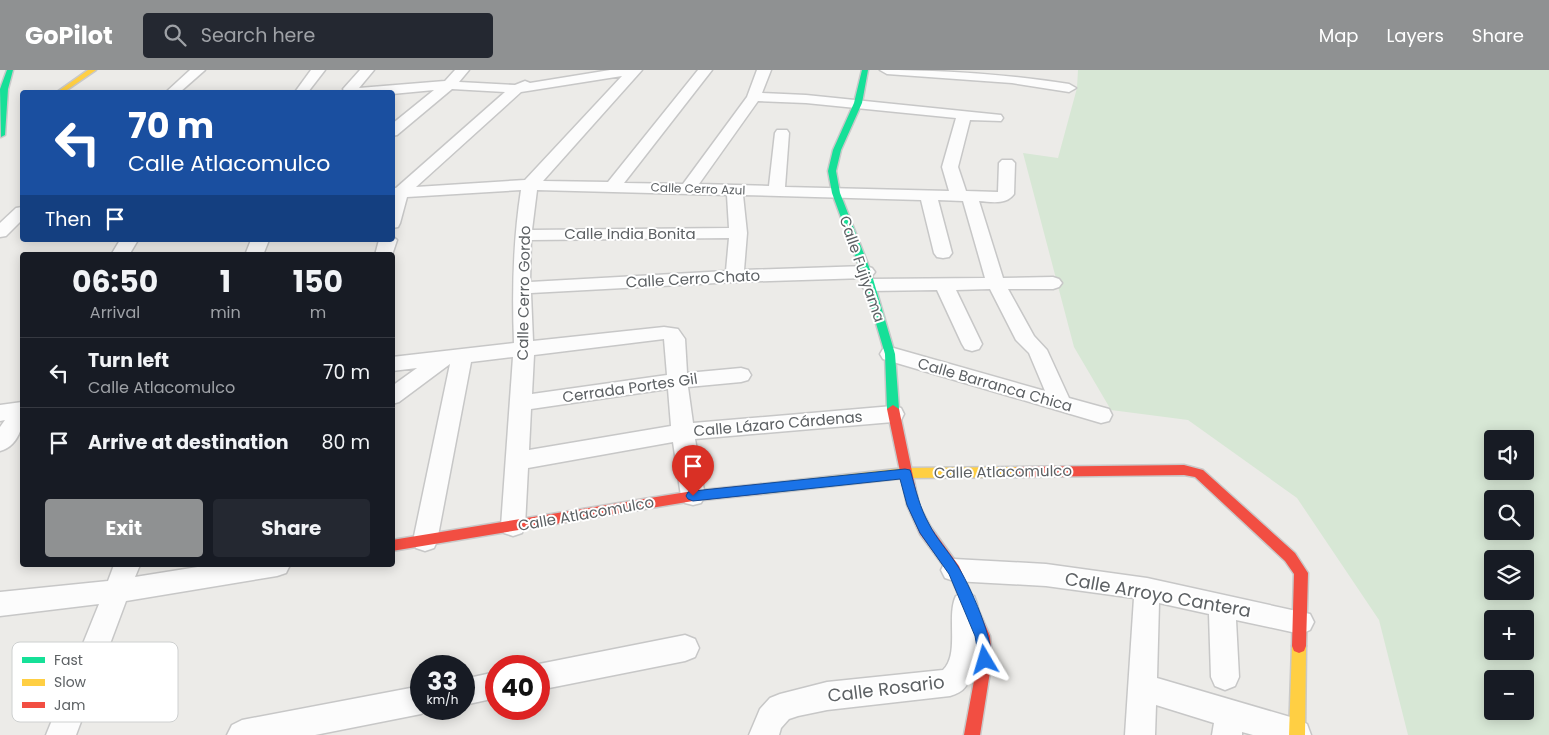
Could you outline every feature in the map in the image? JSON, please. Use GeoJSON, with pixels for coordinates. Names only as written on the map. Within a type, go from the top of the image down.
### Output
{"type":"FeatureCollection","features":[{"type":"Feature","properties":{"kind":"street"},"geometry":{"type":"LineString","coordinates":[[0,135],[2,89],[10,70]]}},
{"type":"Feature","properties":{"kind":"street"},"geometry":{"type":"LineString","coordinates":[[63,90],[93,70]]}},
{"type":"Feature","properties":{"kind":"street"},"geometry":{"type":"LineString","coordinates":[[174,90],[198,70]]}},
{"type":"Feature","properties":{"kind":"street"},"geometry":{"type":"LineString","coordinates":[[303,90],[318,70]]}},
{"type":"Feature","properties":{"kind":"street"},"geometry":{"type":"LineString","coordinates":[[355,90],[351,86],[367,70]]}},
{"type":"Feature","properties":{"kind":"street"},"geometry":{"type":"LineString","coordinates":[[395,129],[448,85],[462,70]]}},
{"type":"Feature","properties":{"kind":"street"},"geometry":{"type":"LineString","coordinates":[[396,193],[517,89],[550,70]]}},
{"type":"Feature","properties":{"kind":"street"},"geometry":{"type":"LineString","coordinates":[[383,90],[448,85],[517,89],[635,70]]}},
{"type":"Feature","properties":{"kind":"street"},"geometry":{"type":"LineString","coordinates":[[530,185],[635,70]]}},
{"type":"Feature","properties":{"kind":"street"},"geometry":{"type":"LineString","coordinates":[[612,187],[705,70]]}},
{"type":"Feature","properties":{"kind":"street"},"geometry":{"type":"LineString","coordinates":[[688,188],[754,97],[764,70]]}},
{"type":"Feature","properties":{"kind":"street","name":"Calle Fujiyama"},"geometry":{"type":"LineString","coordinates":[[865,70],[858,103],[837,150],[832,171],[836,193],[868,279],[890,354],[893,414],[913,505],[925,530],[954,570],[982,636],[985,660],[972,735]]}},
{"type":"Feature","properties":{"kind":"street"},"geometry":{"type":"LineString","coordinates":[[887,70],[1013,75],[1069,88]]}},
{"type":"Feature","properties":{"kind":"street"},"geometry":{"type":"LineString","coordinates":[[754,97],[858,103],[996,118]]}},
{"type":"Feature","properties":{"kind":"street"},"geometry":{"type":"LineString","coordinates":[[964,114],[950,167],[964,196],[996,284],[1026,340],[1037,350],[1061,404]]}},
{"type":"Feature","properties":{"kind":"street"},"geometry":{"type":"LineString","coordinates":[[0,135],[15,124]]}},
{"type":"Feature","properties":{"kind":"street"},"geometry":{"type":"LineString","coordinates":[[777,192],[782,134]]}},
{"type":"Feature","properties":{"kind":"street","name":"Calle Cerro Azul"},"geometry":{"type":"LineString","coordinates":[[396,193],[530,185],[928,196],[1004,196],[1006,194],[1007,163]]}},
{"type":"Feature","properties":{"kind":"street","name":"Calle Cerro Gordo"},"geometry":{"type":"LineString","coordinates":[[513,526],[524,350],[521,288],[523,235],[530,185]]}},
{"type":"Feature","properties":{"kind":"street"},"geometry":{"type":"LineString","coordinates":[[735,190],[738,234],[735,276]]}},
{"type":"Feature","properties":{"kind":"street"},"geometry":{"type":"LineString","coordinates":[[928,196],[944,253]]}},
{"type":"Feature","properties":{"kind":"street"},"geometry":{"type":"LineString","coordinates":[[0,231],[20,214]]}},
{"type":"Feature","properties":{"kind":"street"},"geometry":{"type":"LineString","coordinates":[[0,231],[20,228]]}},
{"type":"Feature","properties":{"kind":"street","name":"Calle India Bonita"},"geometry":{"type":"LineString","coordinates":[[523,235],[738,234]]}},
{"type":"Feature","properties":{"kind":"street","name":"Calle Cerro Chato"},"geometry":{"type":"LineString","coordinates":[[521,288],[735,276],[868,279],[944,285],[1054,283]]}},
{"type":"Feature","properties":{"kind":"street"},"geometry":{"type":"LineString","coordinates":[[944,285],[972,344]]}},
{"type":"Feature","properties":{"kind":"street"},"geometry":{"type":"LineString","coordinates":[[395,364],[664,333],[671,334],[675,338],[676,381],[681,432],[693,496]]}},
{"type":"Feature","properties":{"kind":"street","name":"Calle Barranca Chica"},"geometry":{"type":"LineString","coordinates":[[890,354],[1101,415]]}},
{"type":"Feature","properties":{"kind":"street"},"geometry":{"type":"LineString","coordinates":[[395,395],[454,357]]}},
{"type":"Feature","properties":{"kind":"street"},"geometry":{"type":"LineString","coordinates":[[425,541],[454,357]]}},
{"type":"Feature","properties":{"kind":"street","name":"Cerrada Portes Gil"},"geometry":{"type":"LineString","coordinates":[[520,403],[676,381],[741,375]]}},
{"type":"Feature","properties":{"kind":"street"},"geometry":{"type":"LineString","coordinates":[[0,413],[20,412]]}},
{"type":"Feature","properties":{"kind":"street","name":"Calle Lázaro Cárdenas"},"geometry":{"type":"LineString","coordinates":[[516,461],[681,432],[893,414]]}},
{"type":"Feature","properties":{"kind":"street"},"geometry":{"type":"LineString","coordinates":[[0,442],[20,415]]}},
{"type":"Feature","properties":{"kind":"street","name":"Calle Atlacomulco"},"geometry":{"type":"LineString","coordinates":[[395,546],[693,496],[905,473],[1184,470],[1199,473],[1290,557],[1301,573],[1301,622]]}},
{"type":"Feature","properties":{"kind":"street"},"geometry":{"type":"LineString","coordinates":[[98,642],[126,567]]}},
{"type":"Feature","properties":{"kind":"street"},"geometry":{"type":"LineString","coordinates":[[0,604],[118,591],[265,567]]}},
{"type":"Feature","properties":{"kind":"street","name":"Calle Arroyo Cantera"},"geometry":{"type":"LineString","coordinates":[[954,570],[1046,575],[1147,589],[1301,622]]}},
{"type":"Feature","properties":{"kind":"street"},"geometry":{"type":"LineString","coordinates":[[1140,735],[1147,589]]}},
{"type":"Feature","properties":{"kind":"street","name":"Calle Rosario"},"geometry":{"type":"LineString","coordinates":[[767,727],[780,708],[798,702],[828,696],[950,682],[956,678],[962,662],[965,599]]}},
{"type":"Feature","properties":{"kind":"street"},"geometry":{"type":"LineString","coordinates":[[1222,605],[1225,677]]}},
{"type":"Feature","properties":{"kind":"street"},"geometry":{"type":"LineString","coordinates":[[1142,687],[1228,724],[1297,734],[1301,622]]}},
{"type":"Feature","properties":{"kind":"street"},"geometry":{"type":"LineString","coordinates":[[550,675],[685,648]]}},
{"type":"Feature","properties":{"kind":"street"},"geometry":{"type":"LineString","coordinates":[[242,735],[410,702]]}},
{"type":"Feature","properties":{"kind":"street"},"geometry":{"type":"LineString","coordinates":[[61,735],[66,722]]}},
{"type":"Feature","properties":{"kind":"green space"},"geometry":{"type":"Polygon","coordinates":[[[1078,70],[1549,70],[1549,735],[1408,735],[1379,620],[1297,498],[1188,420],[1111,410],[1074,347],[1023,153],[1058,158],[1077,88],[1078,70]]]}},
{"type":"Feature","properties":{"kind":"traffic: fast"},"geometry":{"type":"LineString","coordinates":[[1,135],[4,89],[10,70]]}},
{"type":"Feature","properties":{"kind":"traffic: fast"},"geometry":{"type":"LineString","coordinates":[[865,70],[858,103],[837,150],[832,171],[836,193],[866,272],[890,354],[893,409]]}},
{"type":"Feature","properties":{"kind":"traffic: slow"},"geometry":{"type":"LineString","coordinates":[[63,90],[93,70]]}},
{"type":"Feature","properties":{"kind":"traffic: slow"},"geometry":{"type":"LineString","coordinates":[[761,489],[905,473],[1017,472]]}},
{"type":"Feature","properties":{"kind":"traffic: slow"},"geometry":{"type":"LineString","coordinates":[[1297,735],[1299,646]]}},
{"type":"Feature","properties":{"kind":"traffic: jam"},"geometry":{"type":"LineString","coordinates":[[893,409],[913,505],[925,530],[954,570],[983,636],[985,659],[972,735]]}},
{"type":"Feature","properties":{"kind":"traffic: jam"},"geometry":{"type":"LineString","coordinates":[[1017,472],[1184,470],[1199,473],[1290,557],[1301,573],[1299,646]]}},
{"type":"Feature","properties":{"kind":"traffic: jam"},"geometry":{"type":"LineString","coordinates":[[395,546],[693,496],[761,489]]}},
{"type":"Feature","properties":{"kind":"route"},"geometry":{"type":"LineString","coordinates":[[693,496],[905,473],[913,505],[925,530],[954,570],[982,636],[985,660]]}}]}
